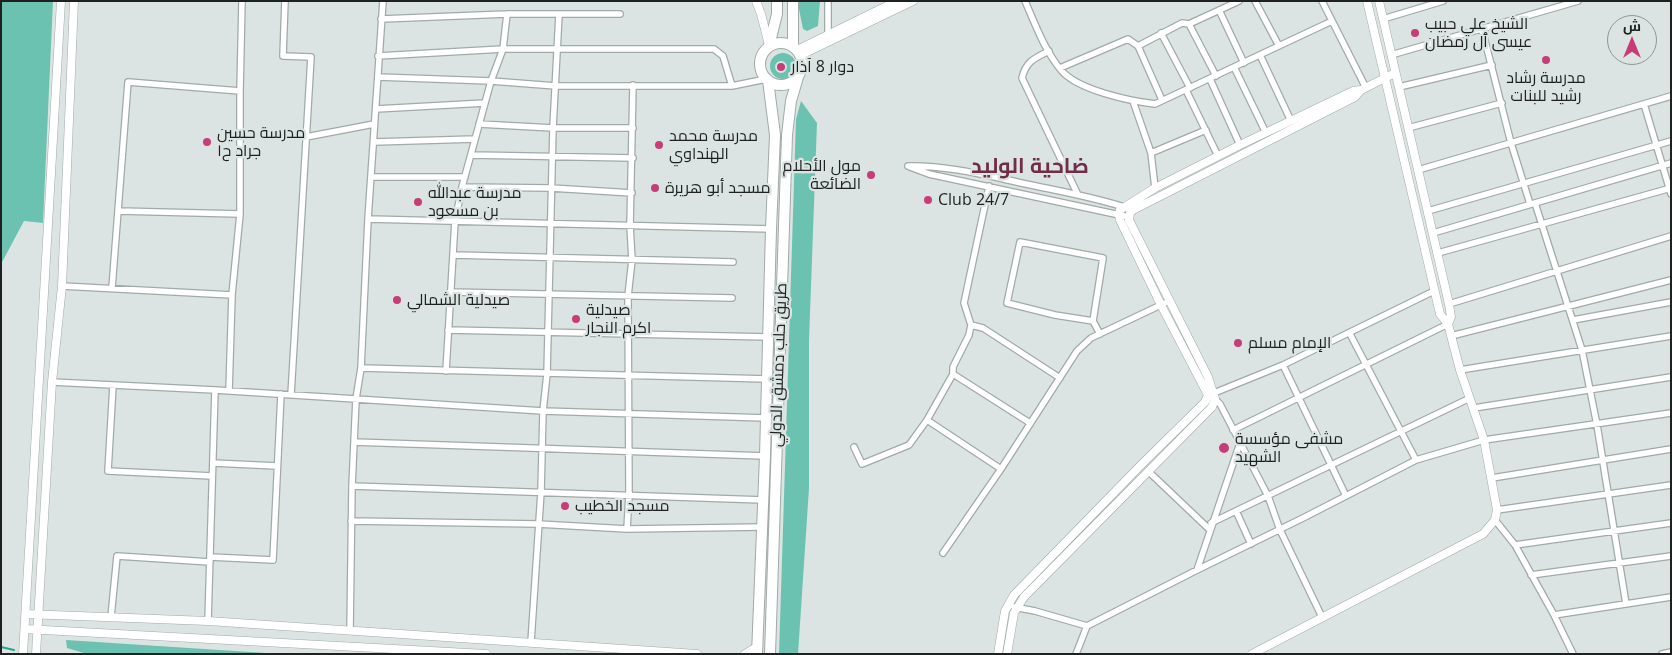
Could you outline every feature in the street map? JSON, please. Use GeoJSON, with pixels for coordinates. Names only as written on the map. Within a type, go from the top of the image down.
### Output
{"type":"FeatureCollection","features":[{"type":"Feature","properties":{"kind":"highway"},"geometry":{"type":"LineString","coordinates":[[770,46],[777,14],[777,1]]}},
{"type":"Feature","properties":{"kind":"highway"},"geometry":{"type":"LineString","coordinates":[[793,1],[797,50],[803,62],[802,69],[798,77],[787,84],[780,85],[767,80],[760,68],[764,51],[770,46],[782,42],[797,50]]}},
{"type":"Feature","properties":{"kind":"highway","name":"طريق حلب دمشق الدولي"},"geometry":{"type":"LineString","coordinates":[[770,654],[787,135],[791,101],[798,77]]}},
{"type":"Feature","properties":{"kind":"highway","name":"طريق حلب دمشق الدولي"},"geometry":{"type":"LineString","coordinates":[[757,650],[763,527],[774,135],[767,80]]}},
{"type":"Feature","properties":{"kind":"street"},"geometry":{"type":"LineString","coordinates":[[23,654],[60,1]]}},
{"type":"Feature","properties":{"kind":"street"},"geometry":{"type":"LineString","coordinates":[[36,654],[52,382],[62,286],[74,1]]}},
{"type":"Feature","properties":{"kind":"street"},"geometry":{"type":"LineString","coordinates":[[229,391],[232,295],[240,214],[242,1]]}},
{"type":"Feature","properties":{"kind":"street"},"geometry":{"type":"LineString","coordinates":[[285,1],[283,56],[311,57],[290,395]]}},
{"type":"Feature","properties":{"kind":"street"},"geometry":{"type":"LineString","coordinates":[[350,631],[351,521],[356,398],[361,368],[368,219],[383,1]]}},
{"type":"Feature","properties":{"kind":"street"},"geometry":{"type":"LineString","coordinates":[[756,1],[770,46]]}},
{"type":"Feature","properties":{"kind":"street"},"geometry":{"type":"LineString","coordinates":[[828,1],[828,36]]}},
{"type":"Feature","properties":{"kind":"street"},"geometry":{"type":"LineString","coordinates":[[797,50],[897,1]]}},
{"type":"Feature","properties":{"kind":"street"},"geometry":{"type":"LineString","coordinates":[[797,50],[913,1]]}},
{"type":"Feature","properties":{"kind":"street"},"geometry":{"type":"LineString","coordinates":[[1138,46],[1182,23],[1189,24],[1228,4],[1239,1]]}},
{"type":"Feature","properties":{"kind":"street"},"geometry":{"type":"LineString","coordinates":[[1255,1],[1279,46]]}},
{"type":"Feature","properties":{"kind":"street"},"geometry":{"type":"LineString","coordinates":[[1322,1],[1364,89]]}},
{"type":"Feature","properties":{"kind":"street"},"geometry":{"type":"LineString","coordinates":[[1252,654],[1483,534],[1495,520],[1497,510],[1484,440],[1460,370],[1448,324],[1440,314],[1434,291],[1367,1]]}},
{"type":"Feature","properties":{"kind":"street"},"geometry":{"type":"LineString","coordinates":[[1234,430],[1448,324],[1451,317],[1379,1]]}},
{"type":"Feature","properties":{"kind":"street"},"geometry":{"type":"LineString","coordinates":[[1383,18],[1442,1]]}},
{"type":"Feature","properties":{"kind":"street"},"geometry":{"type":"LineString","coordinates":[[1391,55],[1561,4],[1578,1]]}},
{"type":"Feature","properties":{"kind":"street"},"geometry":{"type":"LineString","coordinates":[[1028,2],[1050,52],[1063,72],[1084,87],[1133,101],[1155,104],[1332,21]]}},
{"type":"Feature","properties":{"kind":"street"},"geometry":{"type":"LineString","coordinates":[[1219,10],[1244,63]]}},
{"type":"Feature","properties":{"kind":"street"},"geometry":{"type":"LineString","coordinates":[[382,19],[507,14],[620,14]]}},
{"type":"Feature","properties":{"kind":"street"},"geometry":{"type":"LineString","coordinates":[[446,370],[455,221],[462,187],[491,80],[503,49],[507,14]]}},
{"type":"Feature","properties":{"kind":"street"},"geometry":{"type":"LineString","coordinates":[[531,642],[541,492],[543,411],[547,374],[552,157],[559,14]]}},
{"type":"Feature","properties":{"kind":"street"},"geometry":{"type":"LineString","coordinates":[[1189,24],[1216,76]]}},
{"type":"Feature","properties":{"kind":"street"},"geometry":{"type":"LineString","coordinates":[[1482,29],[1524,183],[1542,224],[1582,350],[1597,425],[1626,604]]}},
{"type":"Feature","properties":{"kind":"street"},"geometry":{"type":"LineString","coordinates":[[1161,34],[1218,156]]}},
{"type":"Feature","properties":{"kind":"street"},"geometry":{"type":"LineString","coordinates":[[1060,68],[1128,39],[1138,46],[1162,100]]}},
{"type":"Feature","properties":{"kind":"street"},"geometry":{"type":"LineString","coordinates":[[378,56],[503,49],[714,49],[723,56],[732,86]]}},
{"type":"Feature","properties":{"kind":"street"},"geometry":{"type":"LineString","coordinates":[[1050,52],[1033,60],[1024,69],[1022,78],[1078,195]]}},
{"type":"Feature","properties":{"kind":"street"},"geometry":{"type":"LineString","coordinates":[[1260,55],[1291,121]]}},
{"type":"Feature","properties":{"kind":"street"},"geometry":{"type":"LineString","coordinates":[[1399,87],[1492,65]]}},
{"type":"Feature","properties":{"kind":"street"},"geometry":{"type":"LineString","coordinates":[[1234,67],[1266,132]]}},
{"type":"Feature","properties":{"kind":"street"},"geometry":{"type":"LineString","coordinates":[[1007,654],[1016,607],[1212,407],[1213,396],[1208,377],[1170,301],[1131,213],[1123,207],[1078,195],[928,165],[908,166],[929,174],[1119,214],[1131,213],[1355,98],[1364,89],[1395,73]]}},
{"type":"Feature","properties":{"kind":"street"},"geometry":{"type":"LineString","coordinates":[[378,77],[491,80],[556,86],[732,86],[767,80]]}},
{"type":"Feature","properties":{"kind":"street"},"geometry":{"type":"LineString","coordinates":[[1210,79],[1240,145]]}},
{"type":"Feature","properties":{"kind":"street"},"geometry":{"type":"LineString","coordinates":[[112,288],[128,82],[240,91]]}},
{"type":"Feature","properties":{"kind":"street"},"geometry":{"type":"LineString","coordinates":[[627,529],[629,495],[628,296],[632,260],[630,226],[633,85]]}},
{"type":"Feature","properties":{"kind":"street"},"geometry":{"type":"LineString","coordinates":[[1322,617],[1280,530],[1268,496],[1234,430],[1161,305],[1120,220],[1119,214],[1123,207],[1155,188],[1266,132],[1353,91],[1364,89]]}},
{"type":"Feature","properties":{"kind":"street"},"geometry":{"type":"LineString","coordinates":[[1418,170],[1671,96]]}},
{"type":"Feature","properties":{"kind":"street"},"geometry":{"type":"LineString","coordinates":[[1133,101],[1151,153],[1155,188]]}},
{"type":"Feature","properties":{"kind":"street"},"geometry":{"type":"LineString","coordinates":[[1408,128],[1502,103]]}},
{"type":"Feature","properties":{"kind":"street"},"geometry":{"type":"LineString","coordinates":[[376,109],[485,104]]}},
{"type":"Feature","properties":{"kind":"street"},"geometry":{"type":"LineString","coordinates":[[1438,254],[1670,190],[1644,104]]}},
{"type":"Feature","properties":{"kind":"street"},"geometry":{"type":"LineString","coordinates":[[306,137],[374,124]]}},
{"type":"Feature","properties":{"kind":"street"},"geometry":{"type":"LineString","coordinates":[[479,124],[553,128],[633,128]]}},
{"type":"Feature","properties":{"kind":"street"},"geometry":{"type":"LineString","coordinates":[[1151,153],[1206,130]]}},
{"type":"Feature","properties":{"kind":"street"},"geometry":{"type":"LineString","coordinates":[[374,142],[475,139]]}},
{"type":"Feature","properties":{"kind":"street"},"geometry":{"type":"LineString","coordinates":[[1428,211],[1671,141]]}},
{"type":"Feature","properties":{"kind":"street"},"geometry":{"type":"LineString","coordinates":[[471,155],[632,158]]}},
{"type":"Feature","properties":{"kind":"street"},"geometry":{"type":"LineString","coordinates":[[1433,232],[1671,163]]}},
{"type":"Feature","properties":{"kind":"street"},"geometry":{"type":"LineString","coordinates":[[372,177],[465,178]]}},
{"type":"Feature","properties":{"kind":"street"},"geometry":{"type":"LineString","coordinates":[[854,447],[862,464],[909,445],[927,420],[953,374],[953,367],[969,334],[971,325],[964,303],[989,186]]}},
{"type":"Feature","properties":{"kind":"street"},"geometry":{"type":"LineString","coordinates":[[462,187],[551,188],[632,193]]}},
{"type":"Feature","properties":{"kind":"street"},"geometry":{"type":"LineString","coordinates":[[118,211],[240,214]]}},
{"type":"Feature","properties":{"kind":"street"},"geometry":{"type":"LineString","coordinates":[[368,219],[771,229]]}},
{"type":"Feature","properties":{"kind":"street"},"geometry":{"type":"LineString","coordinates":[[1449,304],[1671,236]]}},
{"type":"Feature","properties":{"kind":"street"},"geometry":{"type":"LineString","coordinates":[[1094,321],[1055,315],[1007,303],[1020,242],[1103,258],[1094,321],[1100,334]]}},
{"type":"Feature","properties":{"kind":"street"},"geometry":{"type":"LineString","coordinates":[[454,254],[733,262]]}},
{"type":"Feature","properties":{"kind":"street"},"geometry":{"type":"LineString","coordinates":[[1451,336],[1671,280]]}},
{"type":"Feature","properties":{"kind":"street"},"geometry":{"type":"LineString","coordinates":[[62,286],[232,295]]}},
{"type":"Feature","properties":{"kind":"street"},"geometry":{"type":"LineString","coordinates":[[998,654],[1007,606],[1021,588],[1205,402],[1213,396],[1350,334],[1434,291]]}},
{"type":"Feature","properties":{"kind":"street"},"geometry":{"type":"LineString","coordinates":[[450,292],[732,298]]}},
{"type":"Feature","properties":{"kind":"street"},"geometry":{"type":"LineString","coordinates":[[944,553],[1077,351],[1091,338],[1170,301]]}},
{"type":"Feature","properties":{"kind":"street"},"geometry":{"type":"LineString","coordinates":[[1573,320],[1671,302]]}},
{"type":"Feature","properties":{"kind":"street"},"geometry":{"type":"LineString","coordinates":[[971,325],[983,328],[1060,378]]}},
{"type":"Feature","properties":{"kind":"street"},"geometry":{"type":"LineString","coordinates":[[448,330],[768,337]]}},
{"type":"Feature","properties":{"kind":"street"},"geometry":{"type":"LineString","coordinates":[[1350,334],[1416,460]]}},
{"type":"Feature","properties":{"kind":"street"},"geometry":{"type":"LineString","coordinates":[[1460,370],[1671,336]]}},
{"type":"Feature","properties":{"kind":"street"},"geometry":{"type":"LineString","coordinates":[[1283,365],[1346,496]]}},
{"type":"Feature","properties":{"kind":"street"},"geometry":{"type":"LineString","coordinates":[[361,368],[767,378]]}},
{"type":"Feature","properties":{"kind":"street"},"geometry":{"type":"LineString","coordinates":[[953,374],[1030,423]]}},
{"type":"Feature","properties":{"kind":"street"},"geometry":{"type":"LineString","coordinates":[[1474,408],[1671,377]]}},
{"type":"Feature","properties":{"kind":"street"},"geometry":{"type":"LineString","coordinates":[[52,382],[356,398],[543,411],[766,418]]}},
{"type":"Feature","properties":{"kind":"street"},"geometry":{"type":"LineString","coordinates":[[113,385],[108,471],[212,476]]}},
{"type":"Feature","properties":{"kind":"street"},"geometry":{"type":"LineString","coordinates":[[208,621],[215,390]]}},
{"type":"Feature","properties":{"kind":"street"},"geometry":{"type":"LineString","coordinates":[[111,617],[117,556],[273,560],[281,394]]}},
{"type":"Feature","properties":{"kind":"street"},"geometry":{"type":"LineString","coordinates":[[1210,526],[1470,398]]}},
{"type":"Feature","properties":{"kind":"street"},"geometry":{"type":"LineString","coordinates":[[1007,606],[1035,611],[1086,626],[1416,460],[1484,440],[1671,413]]}},
{"type":"Feature","properties":{"kind":"street"},"geometry":{"type":"LineString","coordinates":[[927,420],[1001,469]]}},
{"type":"Feature","properties":{"kind":"street"},"geometry":{"type":"LineString","coordinates":[[354,442],[765,456]]}},
{"type":"Feature","properties":{"kind":"street"},"geometry":{"type":"LineString","coordinates":[[1197,570],[1210,526],[1240,442]]}},
{"type":"Feature","properties":{"kind":"street"},"geometry":{"type":"LineString","coordinates":[[1492,478],[1671,449]]}},
{"type":"Feature","properties":{"kind":"street"},"geometry":{"type":"LineString","coordinates":[[213,463],[278,466]]}},
{"type":"Feature","properties":{"kind":"street"},"geometry":{"type":"LineString","coordinates":[[1148,471],[1210,526]]}},
{"type":"Feature","properties":{"kind":"street"},"geometry":{"type":"LineString","coordinates":[[1497,510],[1671,485]]}},
{"type":"Feature","properties":{"kind":"street"},"geometry":{"type":"LineString","coordinates":[[352,486],[763,500]]}},
{"type":"Feature","properties":{"kind":"street"},"geometry":{"type":"LineString","coordinates":[[1236,512],[1251,544]]}},
{"type":"Feature","properties":{"kind":"street"},"geometry":{"type":"LineString","coordinates":[[1495,520],[1515,545],[1554,615],[1573,654]]}},
{"type":"Feature","properties":{"kind":"street"},"geometry":{"type":"LineString","coordinates":[[351,521],[538,524],[627,529],[763,527]]}},
{"type":"Feature","properties":{"kind":"street"},"geometry":{"type":"LineString","coordinates":[[1515,545],[1671,523]]}},
{"type":"Feature","properties":{"kind":"street"},"geometry":{"type":"LineString","coordinates":[[1531,575],[1671,556]]}},
{"type":"Feature","properties":{"kind":"street"},"geometry":{"type":"LineString","coordinates":[[1554,615],[1671,597]]}},
{"type":"Feature","properties":{"kind":"street"},"geometry":{"type":"LineString","coordinates":[[26,614],[208,621],[697,654]]}},
{"type":"Feature","properties":{"kind":"street"},"geometry":{"type":"LineString","coordinates":[[1076,654],[1086,626]]}},
{"type":"Feature","properties":{"kind":"street"},"geometry":{"type":"LineString","coordinates":[[25,628],[486,654]]}},
{"type":"Feature","properties":{"kind":"street"},"geometry":{"type":"LineString","coordinates":[[745,654],[757,650]]}},
{"type":"Feature","properties":{"kind":"street"},"geometry":{"type":"LineString","coordinates":[[1662,654],[1671,652]]}},
{"type":"Feature","properties":{"kind":"green space"},"geometry":{"type":"Polygon","coordinates":[[[1,1],[53,1],[43,223],[24,221],[1,264],[1,1]]]}},
{"type":"Feature","properties":{"kind":"green space"},"geometry":{"type":"Polygon","coordinates":[[[799,1],[820,1],[818,26],[807,31],[803,29],[799,1]]]}},
{"type":"Feature","properties":{"kind":"green space"},"geometry":{"type":"Polygon","coordinates":[[[783,53],[792,57],[796,66],[792,75],[783,79],[774,75],[770,66],[774,57],[783,53]]]}},
{"type":"Feature","properties":{"kind":"green space"},"geometry":{"type":"Polygon","coordinates":[[[801,101],[817,123],[809,340],[809,488],[798,654],[779,654],[796,119],[801,101]]]}},
{"type":"Feature","properties":{"kind":"green space"},"geometry":{"type":"Polygon","coordinates":[[[66,640],[281,654],[87,654],[67,648],[66,640]]]}},
{"type":"Feature","properties":{"kind":"waterway"},"geometry":{"type":"LineString","coordinates":[[1,647],[14,650]]}},
{"type":"Feature","properties":{"kind":"place","name":"الشيخ علي حبيب عيسى ٱل رمضان"},"geometry":{"type":"Point","coordinates":[1415,33]}},
{"type":"Feature","properties":{"kind":"place","name":"مدرسة رشاد رشيد للبنات"},"geometry":{"type":"Point","coordinates":[1546,60]}},
{"type":"Feature","properties":{"kind":"place","name":"دوار 8 آذار"},"geometry":{"type":"Point","coordinates":[781,67]}},
{"type":"Feature","properties":{"kind":"place","name":"مدرسة حسين جراد ح١"},"geometry":{"type":"Point","coordinates":[207,142]}},
{"type":"Feature","properties":{"kind":"place","name":"مدرسة محمد الهنداوي"},"geometry":{"type":"Point","coordinates":[659,145]}},
{"type":"Feature","properties":{"kind":"place","name":"مول الأحلام الضائعة"},"geometry":{"type":"Point","coordinates":[871,175]}},
{"type":"Feature","properties":{"kind":"place","name":"مسجد أبو هريرة"},"geometry":{"type":"Point","coordinates":[655,188]}},
{"type":"Feature","properties":{"kind":"place","name":"Club 24/7"},"geometry":{"type":"Point","coordinates":[928,200]}},
{"type":"Feature","properties":{"kind":"place","name":"مدرسة عبدالله بن مسعود"},"geometry":{"type":"Point","coordinates":[418,202]}},
{"type":"Feature","properties":{"kind":"place","name":"صيدلية الشمالي"},"geometry":{"type":"Point","coordinates":[397,300]}},
{"type":"Feature","properties":{"kind":"place","name":"صيدلية اكرم النجار"},"geometry":{"type":"Point","coordinates":[576,319]}},
{"type":"Feature","properties":{"kind":"place","name":"الإمام مسلم"},"geometry":{"type":"Point","coordinates":[1238,343]}},
{"type":"Feature","properties":{"kind":"place","name":"مشفى مؤسسة الشهيد"},"geometry":{"type":"Point","coordinates":[1224,448]}},
{"type":"Feature","properties":{"kind":"place","name":"مسجد الخطيب"},"geometry":{"type":"Point","coordinates":[565,506]}},
{"type":"Feature","properties":{"kind":"district","name":"ضاحية الوليد"},"geometry":{"type":"Point","coordinates":[1030,167]}}]}
